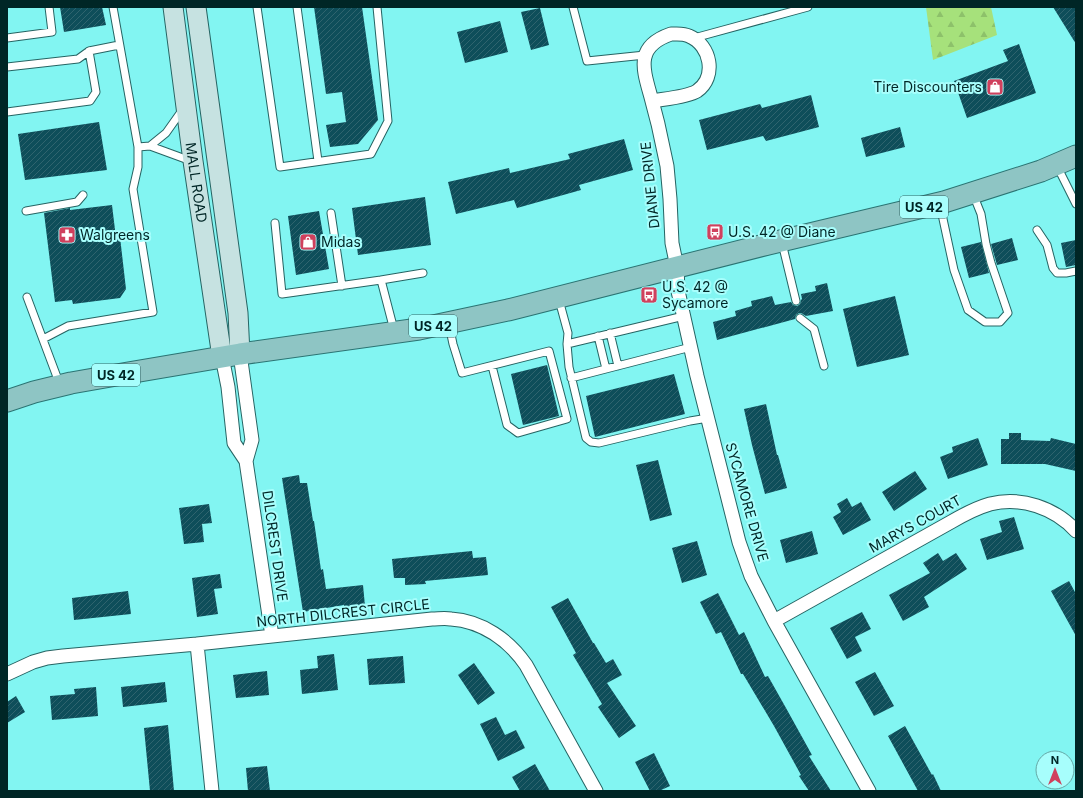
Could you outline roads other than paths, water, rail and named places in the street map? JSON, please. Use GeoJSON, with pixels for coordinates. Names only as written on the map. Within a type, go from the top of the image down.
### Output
{"type":"FeatureCollection","features":[{"type":"Feature","properties":{"kind":"main road","name":"MALL ROAD"},"geometry":{"type":"LineString","coordinates":[[173,7],[193,161],[231,356]]}},
{"type":"Feature","properties":{"kind":"main road","name":"MALL ROAD"},"geometry":{"type":"LineString","coordinates":[[196,7],[238,313],[231,356]]}},
{"type":"Feature","properties":{"kind":"main road","name":"US 42"},"geometry":{"type":"LineString","coordinates":[[7,401],[34,392],[128,373],[231,356],[419,329],[508,310],[781,241],[940,203],[1041,171],[1076,156]]}},
{"type":"Feature","properties":{"kind":"street"},"geometry":{"type":"LineString","coordinates":[[645,55],[652,44],[660,37],[671,34],[683,34],[694,38],[704,49],[709,63],[709,73],[705,84],[697,91],[690,95],[652,101]]}},
{"type":"Feature","properties":{"kind":"street","name":"DIANE DRIVE"},"geometry":{"type":"LineString","coordinates":[[645,55],[644,72],[658,124],[667,166],[672,243],[677,267]]}},
{"type":"Feature","properties":{"kind":"street","name":"SYCAMORE DRIVE"},"geometry":{"type":"LineString","coordinates":[[677,267],[678,291],[708,418],[739,542],[751,576],[869,791]]}},
{"type":"Feature","properties":{"kind":"street","name":"DILCREST DRIVE"},"geometry":{"type":"LineString","coordinates":[[231,356],[228,387],[234,443],[246,461]]}},
{"type":"Feature","properties":{"kind":"street","name":"DILCREST DRIVE"},"geometry":{"type":"LineString","coordinates":[[231,356],[252,440],[246,461],[272,636]]}},
{"type":"Feature","properties":{"kind":"street","name":"MARYS COURT"},"geometry":{"type":"LineString","coordinates":[[774,620],[967,512],[990,504],[1019,502],[1033,505],[1061,517],[1076,531]]}},
{"type":"Feature","properties":{"kind":"street","name":"NORTH DILCREST CIRCLE"},"geometry":{"type":"LineString","coordinates":[[7,674],[33,662],[63,656],[197,644],[432,619],[451,619],[468,622],[483,627],[509,644],[520,656],[596,791]]}},
{"type":"Feature","properties":{"kind":"street"},"geometry":{"type":"LineString","coordinates":[[197,644],[212,791]]}},
{"type":"Feature","properties":{"kind":"lane"},"geometry":{"type":"LineString","coordinates":[[7,38],[52,32],[49,7]]}},
{"type":"Feature","properties":{"kind":"lane"},"geometry":{"type":"LineString","coordinates":[[43,339],[68,326],[153,312],[133,189],[138,167],[138,148],[113,7]]}},
{"type":"Feature","properties":{"kind":"lane"},"geometry":{"type":"LineString","coordinates":[[257,7],[280,166],[371,154],[388,121],[377,7]]}},
{"type":"Feature","properties":{"kind":"lane"},"geometry":{"type":"LineString","coordinates":[[297,7],[318,161]]}},
{"type":"Feature","properties":{"kind":"lane"},"geometry":{"type":"LineString","coordinates":[[573,7],[587,61],[645,55]]}},
{"type":"Feature","properties":{"kind":"lane"},"geometry":{"type":"LineString","coordinates":[[694,38],[808,7]]}},
{"type":"Feature","properties":{"kind":"lane"},"geometry":{"type":"LineString","coordinates":[[7,68],[78,59],[89,51],[120,45]]}},
{"type":"Feature","properties":{"kind":"lane"},"geometry":{"type":"LineString","coordinates":[[7,112],[90,100],[96,92],[89,51]]}},
{"type":"Feature","properties":{"kind":"lane"},"geometry":{"type":"LineString","coordinates":[[150,146],[166,133],[186,105]]}},
{"type":"Feature","properties":{"kind":"lane"},"geometry":{"type":"LineString","coordinates":[[138,148],[150,146],[193,161]]}},
{"type":"Feature","properties":{"kind":"lane"},"geometry":{"type":"LineString","coordinates":[[1056,164],[1076,204]]}},
{"type":"Feature","properties":{"kind":"lane"},"geometry":{"type":"LineString","coordinates":[[940,203],[954,270],[968,310],[985,322],[1000,322],[1008,313],[989,256],[981,214],[972,193]]}},
{"type":"Feature","properties":{"kind":"lane"},"geometry":{"type":"LineString","coordinates":[[26,211],[77,202],[83,195]]}},
{"type":"Feature","properties":{"kind":"lane"},"geometry":{"type":"LineString","coordinates":[[331,213],[342,286]]}},
{"type":"Feature","properties":{"kind":"lane"},"geometry":{"type":"LineString","coordinates":[[275,223],[282,294],[381,280],[423,272]]}},
{"type":"Feature","properties":{"kind":"lane"},"geometry":{"type":"LineString","coordinates":[[1037,230],[1047,245],[1053,268],[1057,273],[1076,271]]}},
{"type":"Feature","properties":{"kind":"lane"},"geometry":{"type":"LineString","coordinates":[[781,241],[796,301]]}},
{"type":"Feature","properties":{"kind":"lane"},"geometry":{"type":"LineString","coordinates":[[381,280],[394,332]]}},
{"type":"Feature","properties":{"kind":"lane"},"geometry":{"type":"LineString","coordinates":[[27,297],[60,386]]}},
{"type":"Feature","properties":{"kind":"lane"},"geometry":{"type":"LineString","coordinates":[[559,297],[568,333],[567,344],[571,378],[586,438],[591,442],[599,443],[708,418]]}},
{"type":"Feature","properties":{"kind":"lane"},"geometry":{"type":"LineString","coordinates":[[567,344],[684,316]]}},
{"type":"Feature","properties":{"kind":"lane"},"geometry":{"type":"LineString","coordinates":[[800,318],[814,329],[824,366]]}},
{"type":"Feature","properties":{"kind":"lane"},"geometry":{"type":"LineString","coordinates":[[449,323],[453,344],[462,373],[549,351],[567,420],[518,433],[507,425],[492,366]]}},
{"type":"Feature","properties":{"kind":"lane"},"geometry":{"type":"LineString","coordinates":[[610,333],[618,366]]}},
{"type":"Feature","properties":{"kind":"lane"},"geometry":{"type":"LineString","coordinates":[[598,336],[606,368]]}},
{"type":"Feature","properties":{"kind":"lane"},"geometry":{"type":"LineString","coordinates":[[571,378],[691,347]]}},
{"type":"Feature","properties":{"kind":"place","name":"Tire Discounters"},"geometry":{"type":"Point","coordinates":[995,87]}},
{"type":"Feature","properties":{"kind":"place","name":"U.S. 42 @ Diane"},"geometry":{"type":"Point","coordinates":[715,232]}},
{"type":"Feature","properties":{"kind":"place","name":"Walgreens"},"geometry":{"type":"Point","coordinates":[67,235]}},
{"type":"Feature","properties":{"kind":"place","name":"Midas"},"geometry":{"type":"Point","coordinates":[308,242]}},
{"type":"Feature","properties":{"kind":"place","name":"U.S. 42 @ Sycamore"},"geometry":{"type":"Point","coordinates":[649,295]}}]}
